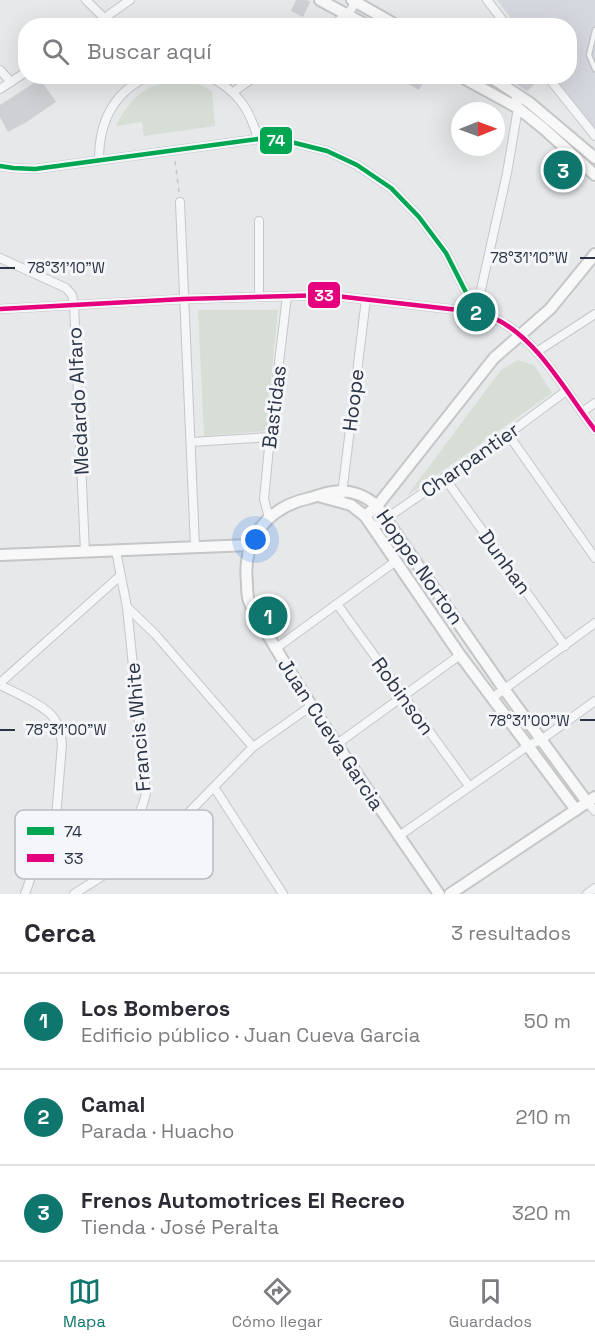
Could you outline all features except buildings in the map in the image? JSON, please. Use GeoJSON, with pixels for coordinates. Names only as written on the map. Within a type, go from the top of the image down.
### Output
{"type":"FeatureCollection","features":[{"type":"Feature","properties":{"kind":"street"},"geometry":{"type":"LineString","coordinates":[[86,0],[102,18]]}},
{"type":"Feature","properties":{"kind":"street"},"geometry":{"type":"LineString","coordinates":[[110,18],[130,0]]}},
{"type":"Feature","properties":{"kind":"street"},"geometry":{"type":"LineString","coordinates":[[320,0],[355,18]]}},
{"type":"Feature","properties":{"kind":"street"},"geometry":{"type":"LineString","coordinates":[[487,0],[501,18]]}},
{"type":"Feature","properties":{"kind":"street"},"geometry":{"type":"LineString","coordinates":[[342,18],[348,14],[354,1],[384,18]]}},
{"type":"Feature","properties":{"kind":"street"},"geometry":{"type":"LineString","coordinates":[[0,70],[12,82]]}},
{"type":"Feature","properties":{"kind":"street"},"geometry":{"type":"LineString","coordinates":[[0,89],[18,78]]}},
{"type":"Feature","properties":{"kind":"street"},"geometry":{"type":"LineString","coordinates":[[99,160],[99,144],[107,114],[116,100],[132,84]]}},
{"type":"Feature","properties":{"kind":"street"},"geometry":{"type":"LineString","coordinates":[[223,84],[245,106],[253,121],[258,139]]}},
{"type":"Feature","properties":{"kind":"street"},"geometry":{"type":"LineString","coordinates":[[233,92],[244,84]]}},
{"type":"Feature","properties":{"kind":"street"},"geometry":{"type":"LineString","coordinates":[[474,84],[518,108],[595,176]]}},
{"type":"Feature","properties":{"kind":"street"},"geometry":{"type":"LineString","coordinates":[[501,84],[530,103],[595,158]]}},
{"type":"Feature","properties":{"kind":"street"},"geometry":{"type":"LineString","coordinates":[[553,84],[595,136]]}},
{"type":"Feature","properties":{"kind":"street"},"geometry":{"type":"LineString","coordinates":[[476,312],[507,172],[518,108],[515,93]]}},
{"type":"Feature","properties":{"kind":"street"},"geometry":{"type":"LineString","coordinates":[[0,166],[35,169],[258,139],[291,142],[327,151],[357,165],[391,188],[419,217],[446,254],[476,312]]}},
{"type":"Feature","properties":{"kind":"street"},"geometry":{"type":"LineString","coordinates":[[180,202],[195,546]]}},
{"type":"Feature","properties":{"kind":"street"},"geometry":{"type":"LineString","coordinates":[[259,221],[259,297]]}},
{"type":"Feature","properties":{"kind":"street"},"geometry":{"type":"LineString","coordinates":[[365,516],[377,506],[494,358],[550,309],[595,254]]}},
{"type":"Feature","properties":{"kind":"street","name":"Medardo Alfaro"},"geometry":{"type":"LineString","coordinates":[[0,258],[66,288],[72,296],[85,552]]}},
{"type":"Feature","properties":{"kind":"street"},"geometry":{"type":"LineString","coordinates":[[0,309],[184,299],[327,295],[476,312],[493,317],[520,334],[538,351],[595,430]]}},
{"type":"Feature","properties":{"kind":"street","name":"Bastidas"},"geometry":{"type":"LineString","coordinates":[[269,518],[264,499],[287,296]]}},
{"type":"Feature","properties":{"kind":"street","name":"Hoope"},"geometry":{"type":"LineString","coordinates":[[342,496],[366,299]]}},
{"type":"Feature","properties":{"kind":"street"},"geometry":{"type":"LineString","coordinates":[[538,351],[595,314]]}},
{"type":"Feature","properties":{"kind":"street","name":"Charpantier"},"geometry":{"type":"LineString","coordinates":[[374,527],[566,391]]}},
{"type":"Feature","properties":{"kind":"street"},"geometry":{"type":"LineString","coordinates":[[582,412],[595,403]]}},
{"type":"Feature","properties":{"kind":"street"},"geometry":{"type":"LineString","coordinates":[[508,434],[595,558]]}},
{"type":"Feature","properties":{"kind":"street"},"geometry":{"type":"LineString","coordinates":[[191,442],[270,437]]}},
{"type":"Feature","properties":{"kind":"street","name":"Dunhan"},"geometry":{"type":"LineString","coordinates":[[444,477],[565,646]]}},
{"type":"Feature","properties":{"kind":"street","name":"Hoppe Norton"},"geometry":{"type":"LineString","coordinates":[[318,496],[358,494],[377,506],[541,740],[591,799],[595,811]]}},
{"type":"Feature","properties":{"kind":"street","name":"Juan Cueva Garcia"},"geometry":{"type":"LineString","coordinates":[[318,496],[284,507],[269,518],[258,531],[250,545],[245,568],[248,600],[275,649],[311,706],[440,894]]}},
{"type":"Feature","properties":{"kind":"street","name":"Hoppe Norton"},"geometry":{"type":"LineString","coordinates":[[342,496],[374,527],[460,655],[576,810]]}},
{"type":"Feature","properties":{"kind":"street"},"geometry":{"type":"LineString","coordinates":[[0,555],[250,545]]}},
{"type":"Feature","properties":{"kind":"street","name":"Francis White"},"geometry":{"type":"LineString","coordinates":[[116,551],[127,607],[146,793],[141,810]]}},
{"type":"Feature","properties":{"kind":"street"},"geometry":{"type":"LineString","coordinates":[[275,649],[396,561]]}},
{"type":"Feature","properties":{"kind":"street"},"geometry":{"type":"LineString","coordinates":[[57,810],[62,744],[58,725],[44,709],[0,684],[120,576]]}},
{"type":"Feature","properties":{"kind":"street","name":"Robinson"},"geometry":{"type":"LineString","coordinates":[[337,604],[469,786]]}},
{"type":"Feature","properties":{"kind":"street"},"geometry":{"type":"LineString","coordinates":[[127,607],[155,634],[253,747]]}},
{"type":"Feature","properties":{"kind":"street"},"geometry":{"type":"LineString","coordinates":[[492,698],[595,623]]}},
{"type":"Feature","properties":{"kind":"street"},"geometry":{"type":"LineString","coordinates":[[337,744],[460,655]]}},
{"type":"Feature","properties":{"kind":"street"},"geometry":{"type":"LineString","coordinates":[[399,836],[595,701]]}},
{"type":"Feature","properties":{"kind":"street"},"geometry":{"type":"LineString","coordinates":[[192,810],[253,747],[311,706]]}},
{"type":"Feature","properties":{"kind":"street"},"geometry":{"type":"LineString","coordinates":[[214,788],[283,894]]}},
{"type":"Feature","properties":{"kind":"street"},"geometry":{"type":"LineString","coordinates":[[450,894],[591,799]]}},
{"type":"Feature","properties":{"kind":"street"},"geometry":{"type":"LineString","coordinates":[[26,894],[31,879]]}},
{"type":"Feature","properties":{"kind":"street"},"geometry":{"type":"LineString","coordinates":[[74,894],[98,879]]}},
{"type":"Feature","properties":{"kind":"street"},"geometry":{"type":"LineString","coordinates":[[587,894],[595,888]]}},
{"type":"Feature","properties":{"kind":"lane"},"geometry":{"type":"LineString","coordinates":[[595,30],[589,55],[595,69]]}},
{"type":"Feature","properties":{"kind":"path"},"geometry":{"type":"LineString","coordinates":[[174,150],[180,202]]}},
{"type":"Feature","properties":{"kind":"shaded area"},"geometry":{"type":"Polygon","coordinates":[[[497,0],[595,0],[595,133],[558,84],[577,84],[577,18],[511,18],[497,0]]]}},
{"type":"Feature","properties":{"kind":"shaded area"},"geometry":{"type":"Polygon","coordinates":[[[198,84],[212,91],[215,126],[144,136],[142,122],[116,126],[127,107],[138,96],[157,85],[198,84]]]}},
{"type":"Feature","properties":{"kind":"shaded area"},"geometry":{"type":"Polygon","coordinates":[[[198,310],[278,310],[266,431],[204,436],[198,310]]]}},
{"type":"Feature","properties":{"kind":"shaded area"},"geometry":{"type":"Polygon","coordinates":[[[518,360],[534,365],[552,393],[407,496],[501,370],[518,360]]]}},
{"type":"Feature","properties":{"kind":"transit line","name":"74"},"geometry":{"type":"LineString","coordinates":[[0,166],[35,169],[258,139],[291,142],[327,151],[357,165],[391,188],[419,217],[446,253],[476,312]]}},
{"type":"Feature","properties":{"kind":"transit line","name":"33"},"geometry":{"type":"LineString","coordinates":[[0,309],[184,299],[327,295],[476,312],[494,318],[510,327],[524,339],[550,367],[595,430]]}},
{"type":"Feature","properties":{"kind":"place","name":"Frenos Automotrices El Recreo"},"geometry":{"type":"Point","coordinates":[563,170]}},
{"type":"Feature","properties":{"kind":"place","name":"Camal"},"geometry":{"type":"Point","coordinates":[476,312]}},
{"type":"Feature","properties":{"kind":"place","name":"Los Bomberos"},"geometry":{"type":"Point","coordinates":[268,616]}}]}
